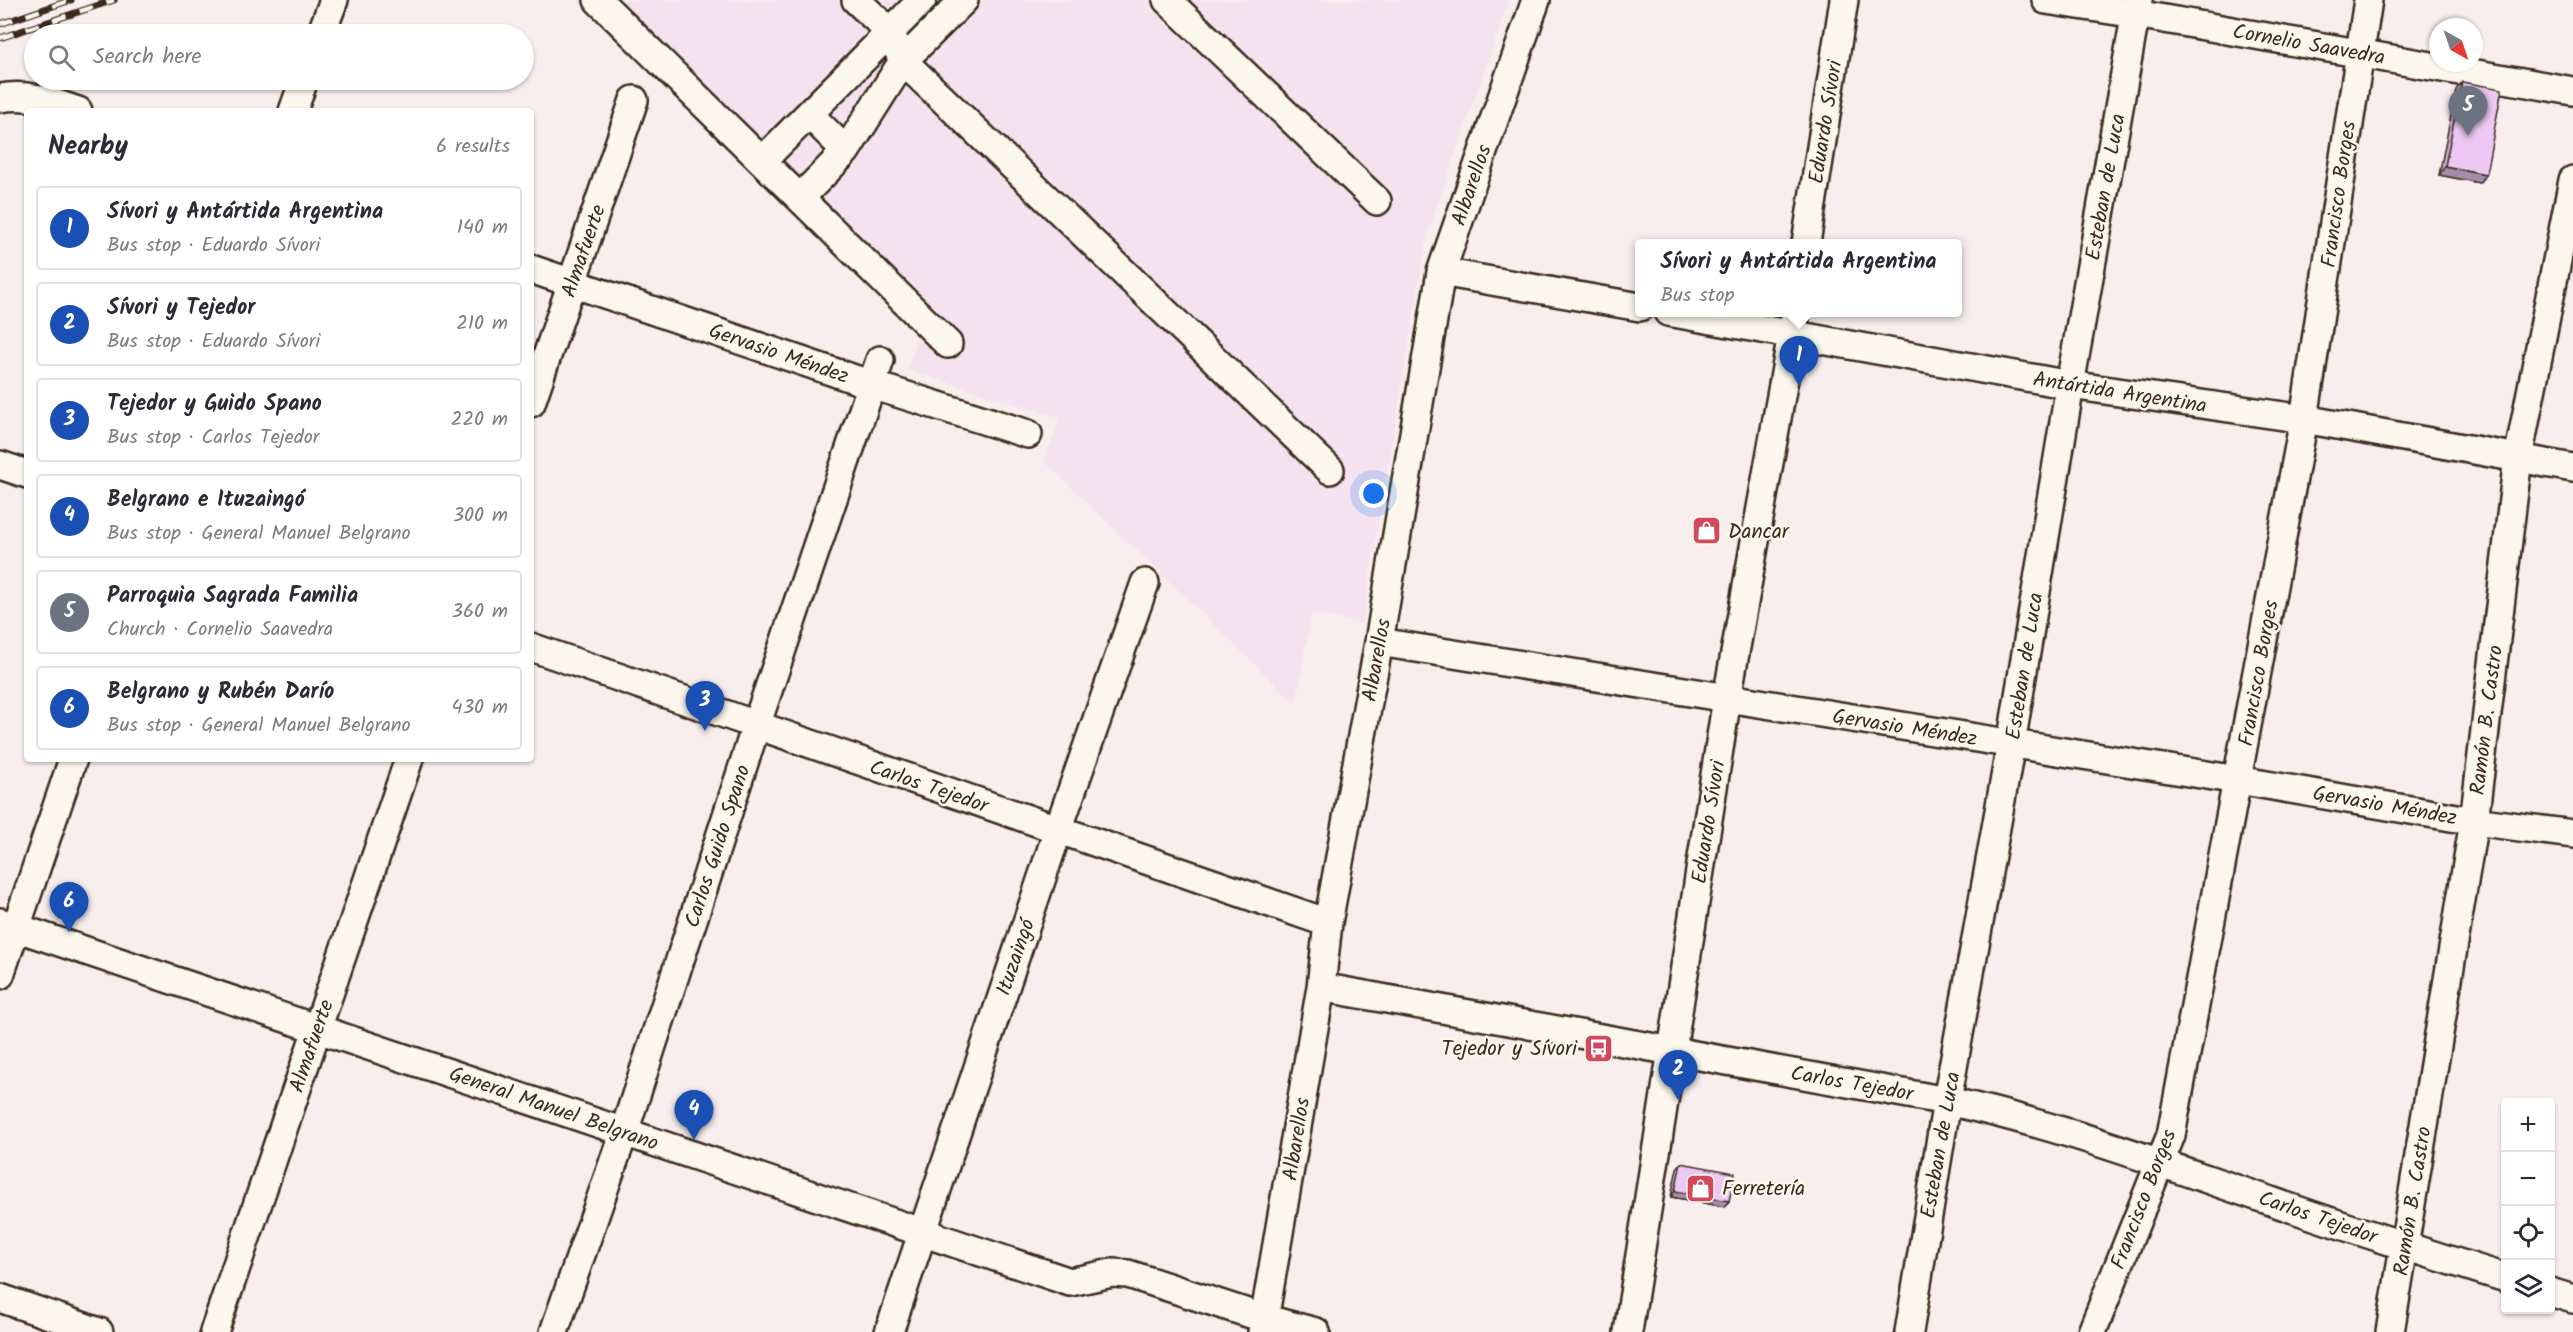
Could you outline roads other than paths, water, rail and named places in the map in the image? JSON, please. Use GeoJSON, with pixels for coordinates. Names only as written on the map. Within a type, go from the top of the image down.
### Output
{"type":"FeatureCollection","features":[{"type":"Feature","properties":{"kind":"street"},"geometry":{"type":"LineString","coordinates":[[325,24],[334,0]]}},
{"type":"Feature","properties":{"kind":"street"},"geometry":{"type":"LineString","coordinates":[[598,0],[948,344]]}},
{"type":"Feature","properties":{"kind":"street"},"geometry":{"type":"LineString","coordinates":[[856,0],[890,32],[903,61],[1330,470]]}},
{"type":"Feature","properties":{"kind":"street"},"geometry":{"type":"LineString","coordinates":[[762,161],[922,0]]}},
{"type":"Feature","properties":{"kind":"street"},"geometry":{"type":"LineString","coordinates":[[800,198],[846,151],[903,61],[964,0]]}},
{"type":"Feature","properties":{"kind":"street"},"geometry":{"type":"LineString","coordinates":[[1167,0],[1377,201]]}},
{"type":"Feature","properties":{"kind":"street","name":"Albarellos"},"geometry":{"type":"LineString","coordinates":[[1264,1325],[1321,987],[1328,923],[1379,642],[1441,272],[1536,0]]}},
{"type":"Feature","properties":{"kind":"street","name":"Eduardo Sívori"},"geometry":{"type":"LineString","coordinates":[[1807,239],[1844,0]]}},
{"type":"Feature","properties":{"kind":"street","name":"Cornelio Saavedra"},"geometry":{"type":"LineString","coordinates":[[2046,0],[2137,7],[2359,53],[2573,91]]}},
{"type":"Feature","properties":{"kind":"street","name":"Francisco Borges"},"geometry":{"type":"LineString","coordinates":[[2092,1332],[2171,1135],[2304,419],[2368,0]]}},
{"type":"Feature","properties":{"kind":"street","name":"Esteban de Luca"},"geometry":{"type":"LineString","coordinates":[[1909,1332],[1947,1101],[2012,744],[2070,385],[2137,7]]}},
{"type":"Feature","properties":{"kind":"street"},"geometry":{"type":"LineString","coordinates":[[294,108],[300,90]]}},
{"type":"Feature","properties":{"kind":"street"},"geometry":{"type":"LineString","coordinates":[[0,98],[36,97],[69,108]]}},
{"type":"Feature","properties":{"kind":"street","name":"Almafuerte"},"geometry":{"type":"LineString","coordinates":[[534,394],[634,100]]}},
{"type":"Feature","properties":{"kind":"street"},"geometry":{"type":"LineString","coordinates":[[808,114],[846,151]]}},
{"type":"Feature","properties":{"kind":"street","name":"Ramón B. Castro"},"geometry":{"type":"LineString","coordinates":[[2390,1332],[2474,821],[2518,458],[2573,180]]}},
{"type":"Feature","properties":{"kind":"street","name":"Gervasio Méndez"},"geometry":{"type":"LineString","coordinates":[[534,270],[572,284],[876,372],[1028,434]]}},
{"type":"Feature","properties":{"kind":"street"},"geometry":{"type":"LineString","coordinates":[[1441,272],[1635,307]]}},
{"type":"Feature","properties":{"kind":"street","name":"Antártida Argentina"},"geometry":{"type":"LineString","coordinates":[[1720,317],[1794,324],[2070,385],[2304,419],[2573,468]]}},
{"type":"Feature","properties":{"kind":"street","name":"Eduardo Sívori"},"geometry":{"type":"LineString","coordinates":[[1628,1332],[1727,698],[1794,324]]}},
{"type":"Feature","properties":{"kind":"street","name":"Carlos Guido Spano"},"geometry":{"type":"LineString","coordinates":[[554,1332],[624,1132],[756,726],[876,372]]}},
{"type":"Feature","properties":{"kind":"street"},"geometry":{"type":"LineString","coordinates":[[0,465],[24,473]]}},
{"type":"Feature","properties":{"kind":"street","name":"Ituzaingó"},"geometry":{"type":"LineString","coordinates":[[889,1332],[1058,830],[1145,583]]}},
{"type":"Feature","properties":{"kind":"street","name":"Gervasio Méndez"},"geometry":{"type":"LineString","coordinates":[[1379,642],[2238,780],[2474,821],[2573,834]]}},
{"type":"Feature","properties":{"kind":"street","name":"Carlos Tejedor"},"geometry":{"type":"LineString","coordinates":[[534,648],[1328,923]]}},
{"type":"Feature","properties":{"kind":"street"},"geometry":{"type":"LineString","coordinates":[[0,975],[8,924],[72,762]]}},
{"type":"Feature","properties":{"kind":"street","name":"Almafuerte"},"geometry":{"type":"LineString","coordinates":[[214,1332],[408,762]]}},
{"type":"Feature","properties":{"kind":"street","name":"General Manuel Belgrano"},"geometry":{"type":"LineString","coordinates":[[8,924],[1070,1282],[1112,1273],[1128,1274],[1264,1325],[1317,1332]]}},
{"type":"Feature","properties":{"kind":"street","name":"Carlos Tejedor"},"geometry":{"type":"LineString","coordinates":[[1321,987],[1947,1101],[2007,1114],[2501,1277]]}},
{"type":"Feature","properties":{"kind":"street"},"geometry":{"type":"LineString","coordinates":[[2555,1294],[2573,1299]]}},
{"type":"Feature","properties":{"kind":"street"},"geometry":{"type":"LineString","coordinates":[[0,1298],[99,1332]]}},
{"type":"Feature","properties":{"kind":"railway"},"geometry":{"type":"LineString","coordinates":[[0,24],[71,0]]}},
{"type":"Feature","properties":{"kind":"railway"},"geometry":{"type":"LineString","coordinates":[[42,24],[114,0]]}},
{"type":"Feature","properties":{"kind":"railway"},"geometry":{"type":"LineString","coordinates":[[0,38],[24,30]]}},
{"type":"Feature","properties":{"kind":"place","name":"Parroquia Sagrada Familia"},"geometry":{"type":"Point","coordinates":[2468,136]}},
{"type":"Feature","properties":{"kind":"place","name":"Sívori y Antártida Argentina"},"geometry":{"type":"Point","coordinates":[1799,386]}},
{"type":"Feature","properties":{"kind":"place","name":"Dancar"},"geometry":{"type":"Point","coordinates":[1707,531]}},
{"type":"Feature","properties":{"kind":"place","name":"Tejedor y Guido Spano"},"geometry":{"type":"Point","coordinates":[705,731]}},
{"type":"Feature","properties":{"kind":"place","name":"Belgrano y Rubén Darío"},"geometry":{"type":"Point","coordinates":[69,932]}},
{"type":"Feature","properties":{"kind":"place","name":"Tejedor y Sívori"},"geometry":{"type":"Point","coordinates":[1598,1048]}},
{"type":"Feature","properties":{"kind":"place","name":"Sívori y Tejedor"},"geometry":{"type":"Point","coordinates":[1678,1100]}},
{"type":"Feature","properties":{"kind":"place","name":"Belgrano e Ituzaingó"},"geometry":{"type":"Point","coordinates":[694,1140]}},
{"type":"Feature","properties":{"kind":"place","name":"Ferretería"},"geometry":{"type":"Point","coordinates":[1701,1188]}}]}
